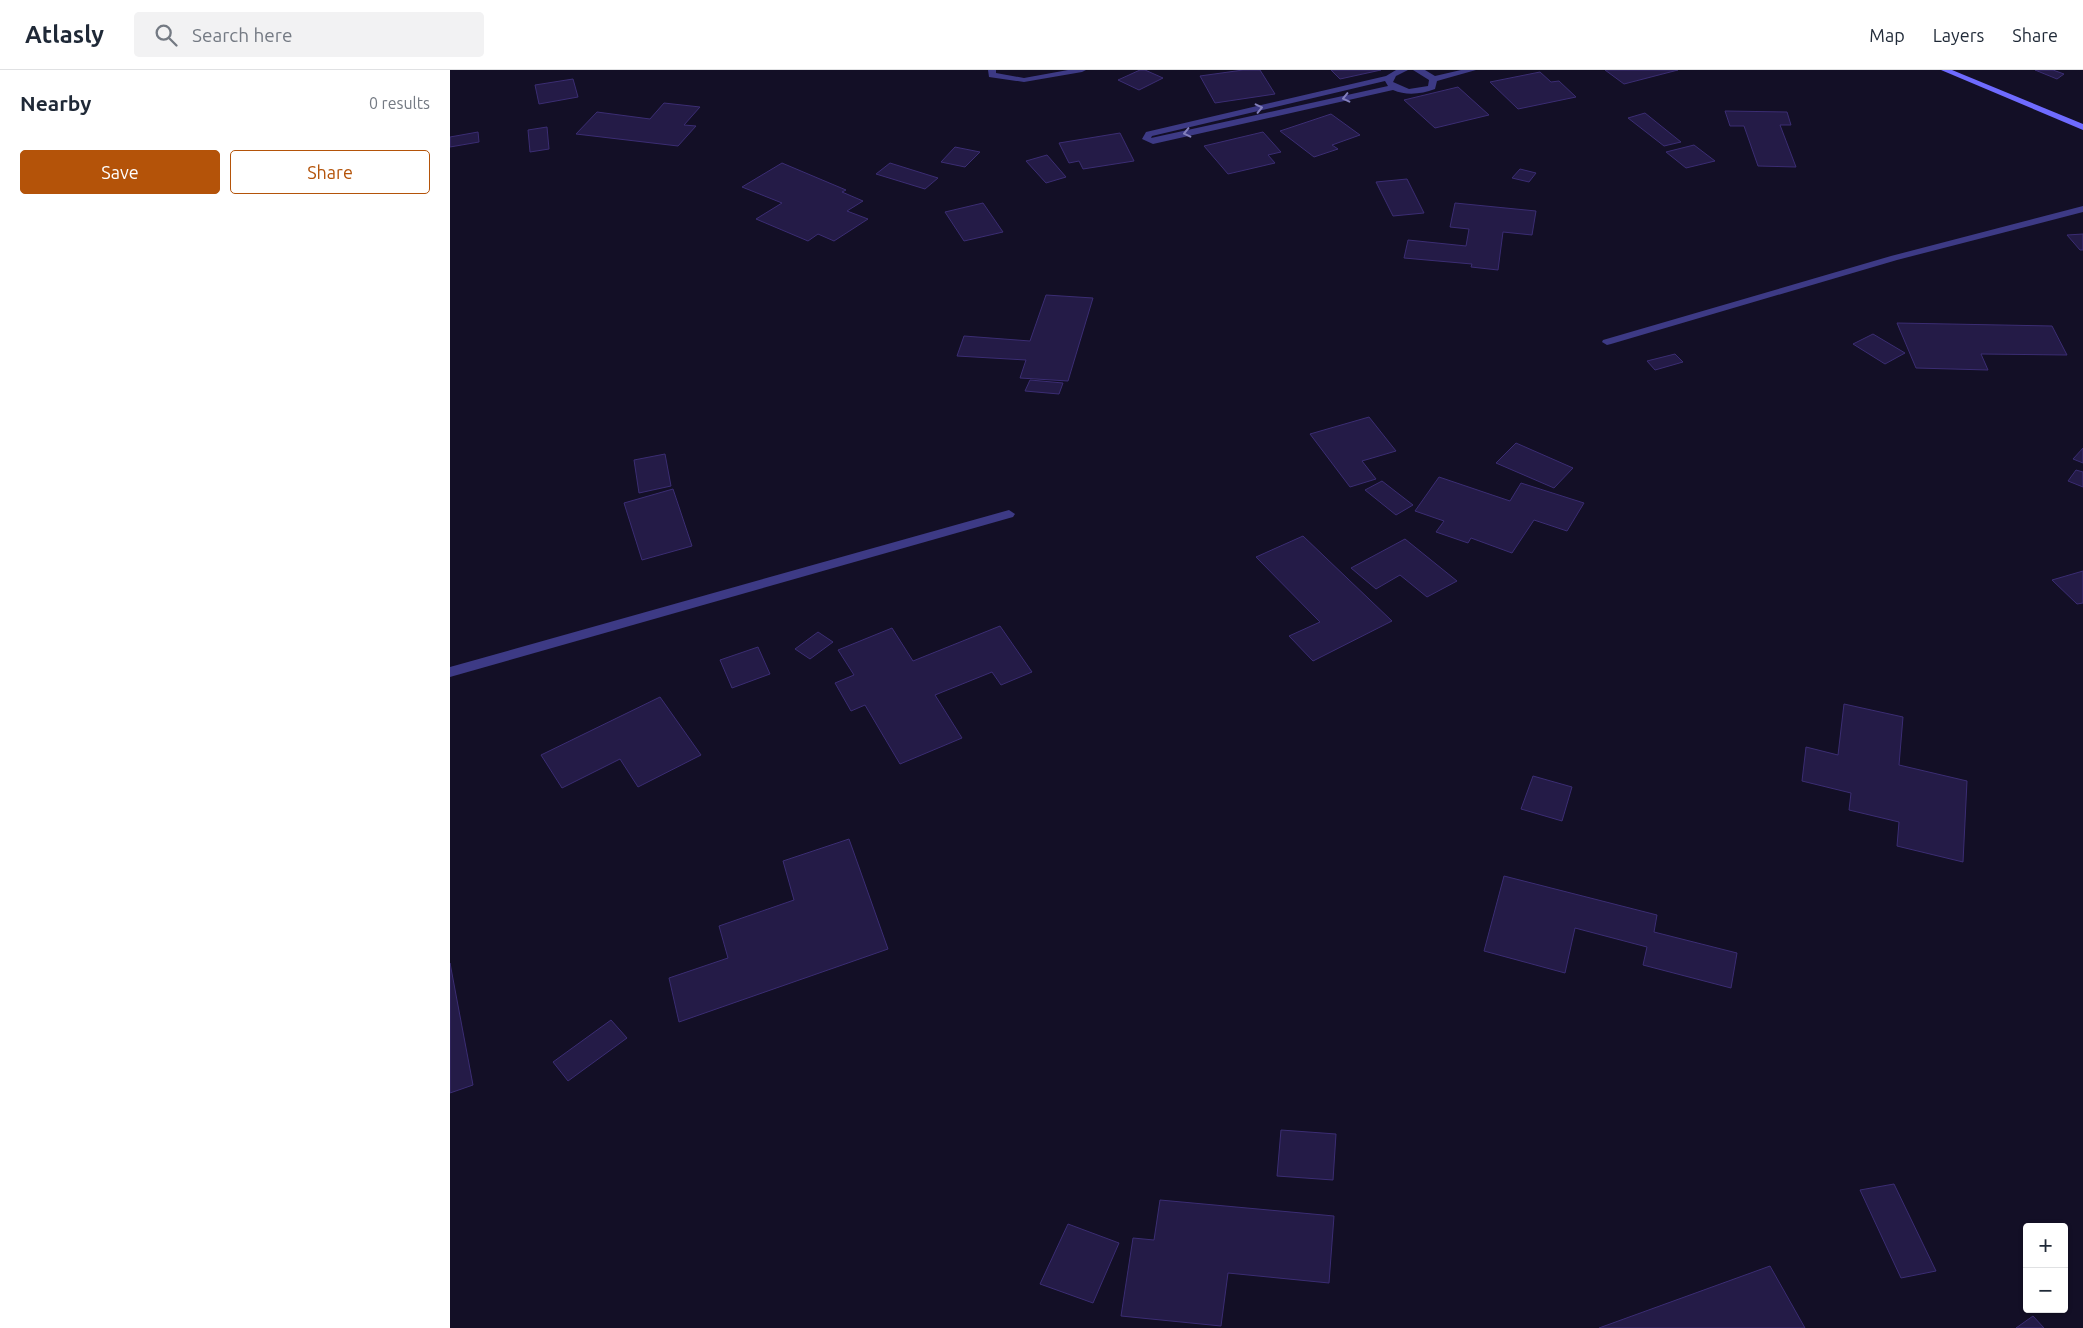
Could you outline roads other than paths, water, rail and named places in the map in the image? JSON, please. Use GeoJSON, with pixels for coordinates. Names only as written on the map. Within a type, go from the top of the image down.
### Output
{"type":"FeatureCollection","features":[{"type":"Feature","properties":{"kind":"main road"},"geometry":{"type":"LineString","coordinates":[[1945,70],[2083,127]]}},
{"type":"Feature","properties":{"kind":"street"},"geometry":{"type":"LineString","coordinates":[[992,70],[992,75],[1024,80],[1082,70]]}},
{"type":"Feature","properties":{"kind":"street"},"geometry":{"type":"LineString","coordinates":[[1394,87],[1153,141],[1146,139],[1149,134],[1389,78],[1393,74],[1404,70]]}},
{"type":"Feature","properties":{"kind":"street"},"geometry":{"type":"LineString","coordinates":[[1421,70],[1434,78],[1472,70]]}},
{"type":"Feature","properties":{"kind":"street"},"geometry":{"type":"LineString","coordinates":[[1389,78],[1389,83],[1394,87],[1409,92],[1417,92],[1432,87],[1434,78]]}},
{"type":"Feature","properties":{"kind":"street"},"geometry":{"type":"LineString","coordinates":[[1607,342],[1894,258],[2083,209]]}},
{"type":"Feature","properties":{"kind":"street"},"geometry":{"type":"LineString","coordinates":[[450,672],[1009,514]]}}]}
